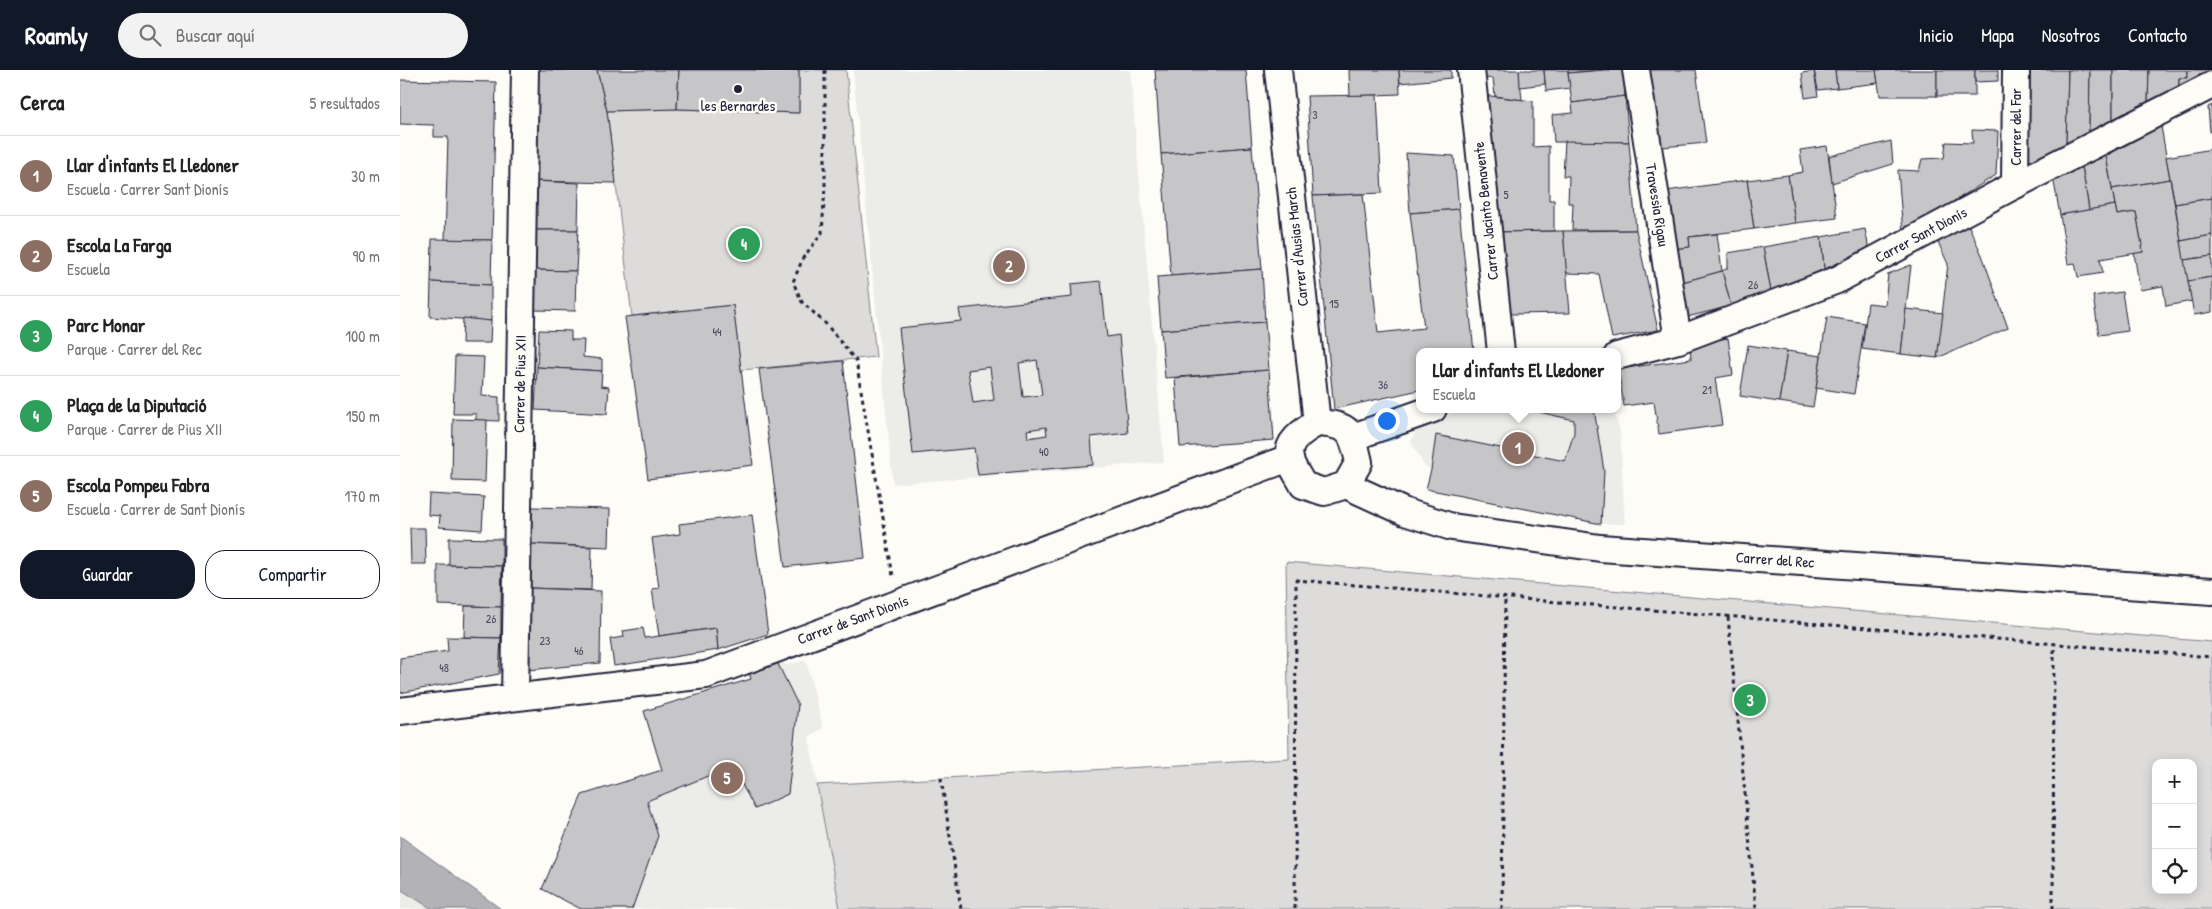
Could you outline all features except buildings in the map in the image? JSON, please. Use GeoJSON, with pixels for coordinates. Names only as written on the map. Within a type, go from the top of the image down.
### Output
{"type":"FeatureCollection","features":[{"type":"Feature","properties":{"kind":"street","name":"Carrer de Pius XII"},"geometry":{"type":"LineString","coordinates":[[515,698],[525,70]]}},
{"type":"Feature","properties":{"kind":"street","name":"Carrer d'Ausias March"},"geometry":{"type":"LineString","coordinates":[[1278,70],[1316,423]]}},
{"type":"Feature","properties":{"kind":"street","name":"Carrer Jacinto Benavente"},"geometry":{"type":"LineString","coordinates":[[1471,70],[1501,348]]}},
{"type":"Feature","properties":{"kind":"street","name":"Travessia Rigau"},"geometry":{"type":"LineString","coordinates":[[1636,70],[1678,340]]}},
{"type":"Feature","properties":{"kind":"street","name":"Carrer del Far"},"geometry":{"type":"LineString","coordinates":[[2015,185],[2016,70]]}},
{"type":"Feature","properties":{"kind":"street","name":"Carrer Sant Dionís"},"geometry":{"type":"LineString","coordinates":[[1621,355],[1678,340],[1837,280],[2015,185],[2212,85]]}},
{"type":"Feature","properties":{"kind":"street"},"geometry":{"type":"LineString","coordinates":[[1353,437],[1421,413]]}},
{"type":"Feature","properties":{"kind":"street"},"geometry":{"type":"LineString","coordinates":[[1316,423],[1337,424],[1353,437],[1360,462],[1346,485],[1324,492],[1303,485],[1289,458],[1292,443],[1302,430],[1316,423]]}},
{"type":"Feature","properties":{"kind":"street","name":"Carrer de Sant Dionís"},"geometry":{"type":"LineString","coordinates":[[400,710],[706,675],[1289,458]]}},
{"type":"Feature","properties":{"kind":"street","name":"Carrer del Rec"},"geometry":{"type":"LineString","coordinates":[[1346,485],[1405,512],[1452,527],[1600,548],[2212,591]]}},
{"type":"Feature","properties":{"kind":"path"},"geometry":{"type":"LineString","coordinates":[[825,70],[825,186],[822,233],[803,258],[793,282],[802,302],[826,324],[856,361],[897,604]]}},
{"type":"Feature","properties":{"kind":"path"},"geometry":{"type":"LineString","coordinates":[[1295,909],[1296,580],[2212,657]]}},
{"type":"Feature","properties":{"kind":"path"},"geometry":{"type":"LineString","coordinates":[[1502,909],[1506,598]]}},
{"type":"Feature","properties":{"kind":"path"},"geometry":{"type":"LineString","coordinates":[[1728,617],[1756,909]]}},
{"type":"Feature","properties":{"kind":"path"},"geometry":{"type":"LineString","coordinates":[[2053,909],[2054,644]]}},
{"type":"Feature","properties":{"kind":"path"},"geometry":{"type":"LineString","coordinates":[[941,778],[961,909]]}},
{"type":"Feature","properties":{"kind":"shaded area"},"geometry":{"type":"Polygon","coordinates":[[[799,70],[846,70],[876,357],[741,370],[733,305],[632,316],[607,111],[677,109],[799,113],[799,70]]]}},
{"type":"Feature","properties":{"kind":"shaded area"},"geometry":{"type":"Polygon","coordinates":[[[853,70],[1130,70],[1164,462],[893,484],[853,70]]]}},
{"type":"Feature","properties":{"kind":"shaded area"},"geometry":{"type":"Polygon","coordinates":[[[1453,413],[1614,413],[1620,431],[1625,524],[1601,524],[1426,489],[1431,470],[1424,465],[1411,442],[1417,427],[1453,413]]]}},
{"type":"Feature","properties":{"kind":"shaded area"},"geometry":{"type":"Polygon","coordinates":[[[1286,562],[2212,642],[2212,909],[840,909],[817,785],[1289,759],[1286,562]]]}},
{"type":"Feature","properties":{"kind":"shaded area"},"geometry":{"type":"Polygon","coordinates":[[[776,660],[787,665],[806,660],[823,728],[809,737],[840,909],[581,909],[542,889],[582,795],[662,770],[644,711],[750,679],[748,669],[776,660]]]}},
{"type":"Feature","properties":{"kind":"shaded area"},"geometry":{"type":"Polygon","coordinates":[[[400,836],[501,909],[432,909],[400,889],[400,836]]]}},
{"type":"Feature","properties":{"kind":"shaded area"},"geometry":{"type":"Polygon","coordinates":[[[400,889],[432,909],[400,909],[400,889]]]}},
{"type":"Feature","properties":{"kind":"place","name":"les Bernardes"},"geometry":{"type":"Point","coordinates":[738,89]}},
{"type":"Feature","properties":{"kind":"place","name":"Plaça de la Diputació"},"geometry":{"type":"Point","coordinates":[744,244]}},
{"type":"Feature","properties":{"kind":"place","name":"Escola La Farga"},"geometry":{"type":"Point","coordinates":[1009,266]}},
{"type":"Feature","properties":{"kind":"place","name":"Llar d'infants El Lledoner"},"geometry":{"type":"Point","coordinates":[1518,448]}},
{"type":"Feature","properties":{"kind":"place","name":"Parc Monar"},"geometry":{"type":"Point","coordinates":[1750,700]}},
{"type":"Feature","properties":{"kind":"place","name":"Escola Pompeu Fabra"},"geometry":{"type":"Point","coordinates":[727,778]}}]}
